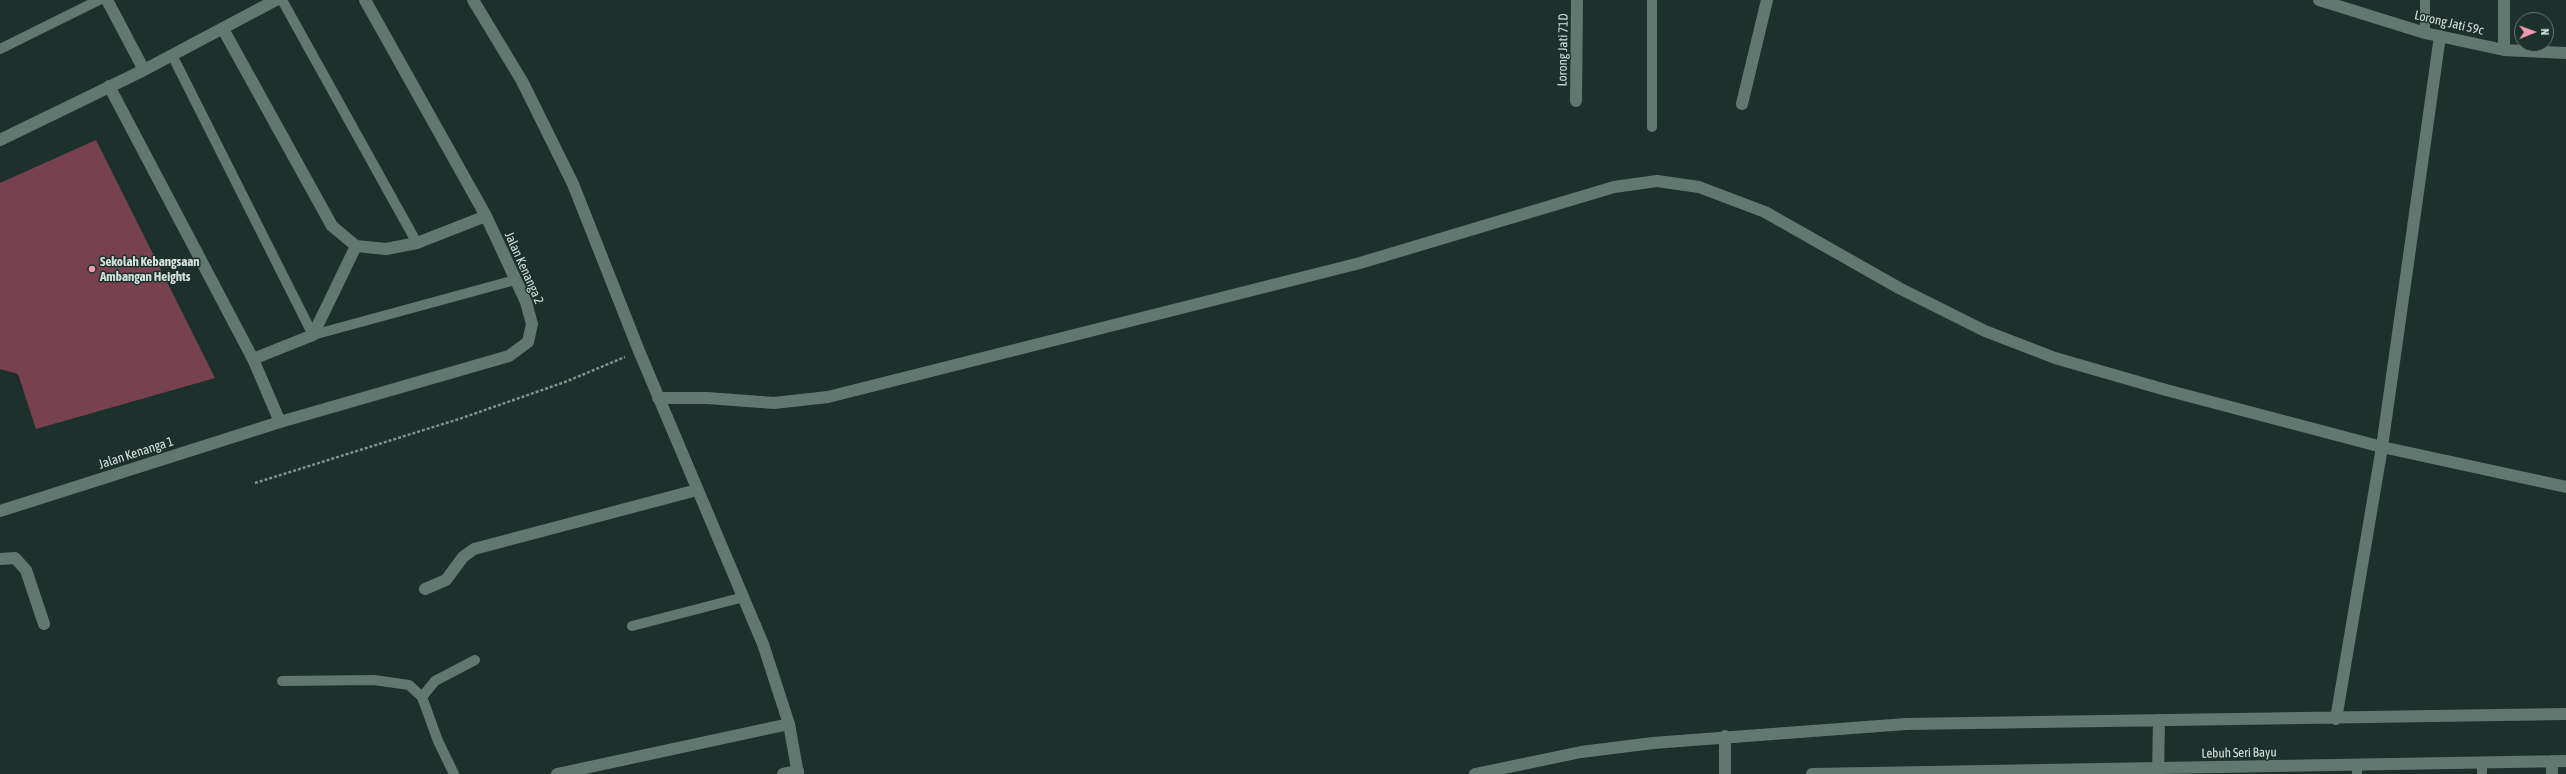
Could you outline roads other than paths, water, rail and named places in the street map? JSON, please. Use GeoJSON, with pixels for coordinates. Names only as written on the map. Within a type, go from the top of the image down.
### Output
{"type":"FeatureCollection","features":[{"type":"Feature","properties":{"kind":"street"},"geometry":{"type":"LineString","coordinates":[[107,0],[144,70]]}},
{"type":"Feature","properties":{"kind":"street"},"geometry":{"type":"LineString","coordinates":[[0,140],[144,70],[276,0]]}},
{"type":"Feature","properties":{"kind":"street","name":"Jalan Kenanga 2"},"geometry":{"type":"LineString","coordinates":[[280,422],[508,356],[528,342],[532,324],[526,302],[486,216],[365,0]]}},
{"type":"Feature","properties":{"kind":"street"},"geometry":{"type":"LineString","coordinates":[[473,0],[492,28],[550,134],[584,211],[658,398],[763,644],[789,724],[798,773],[783,774]]}},
{"type":"Feature","properties":{"kind":"street","name":"Lorong Jati 71D"},"geometry":{"type":"LineString","coordinates":[[1576,101],[1577,0]]}},
{"type":"Feature","properties":{"kind":"street"},"geometry":{"type":"LineString","coordinates":[[1742,104],[1767,0]]}},
{"type":"Feature","properties":{"kind":"street","name":"Lorong Jati 59c"},"geometry":{"type":"LineString","coordinates":[[2320,0],[2352,6],[2425,33],[2504,50],[2566,53]]}},
{"type":"Feature","properties":{"kind":"street"},"geometry":{"type":"LineString","coordinates":[[2504,0],[2504,50]]}},
{"type":"Feature","properties":{"kind":"street"},"geometry":{"type":"LineString","coordinates":[[223,29],[332,226],[356,246],[386,249],[417,243],[486,216]]}},
{"type":"Feature","properties":{"kind":"street"},"geometry":{"type":"LineString","coordinates":[[2336,718],[2382,448],[2440,36]]}},
{"type":"Feature","properties":{"kind":"street"},"geometry":{"type":"LineString","coordinates":[[109,86],[252,358],[280,422]]}},
{"type":"Feature","properties":{"kind":"street"},"geometry":{"type":"LineString","coordinates":[[658,398],[707,398],[774,403],[828,397],[1360,263],[1614,188],[1658,181],[1699,187],[1765,212],[1899,288],[1985,331],[2055,358],[2166,390],[2382,448],[2566,487]]}},
{"type":"Feature","properties":{"kind":"street"},"geometry":{"type":"LineString","coordinates":[[252,358],[313,335],[356,246]]}},
{"type":"Feature","properties":{"kind":"street","name":"Jalan Kenanga 1"},"geometry":{"type":"LineString","coordinates":[[0,511],[280,422]]}},
{"type":"Feature","properties":{"kind":"street"},"geometry":{"type":"LineString","coordinates":[[425,589],[446,580],[463,557],[474,549],[697,490]]}},
{"type":"Feature","properties":{"kind":"street"},"geometry":{"type":"LineString","coordinates":[[0,559],[15,558],[26,570],[44,624]]}},
{"type":"Feature","properties":{"kind":"street"},"geometry":{"type":"LineString","coordinates":[[1475,774],[1581,752],[1725,736],[1906,724],[2566,714]]}},
{"type":"Feature","properties":{"kind":"street"},"geometry":{"type":"LineString","coordinates":[[2158,720],[2158,771]]}},
{"type":"Feature","properties":{"kind":"street"},"geometry":{"type":"LineString","coordinates":[[557,774],[789,724]]}},
{"type":"Feature","properties":{"kind":"street"},"geometry":{"type":"LineString","coordinates":[[1725,736],[1725,774]]}},
{"type":"Feature","properties":{"kind":"street"},"geometry":{"type":"LineString","coordinates":[[2552,761],[2552,774]]}},
{"type":"Feature","properties":{"kind":"street","name":"Lebuh Seri Bayu"},"geometry":{"type":"LineString","coordinates":[[1812,774],[2482,768],[2566,761]]}},
{"type":"Feature","properties":{"kind":"lane"},"geometry":{"type":"LineString","coordinates":[[0,49],[99,0]]}},
{"type":"Feature","properties":{"kind":"lane"},"geometry":{"type":"LineString","coordinates":[[282,0],[417,243]]}},
{"type":"Feature","properties":{"kind":"lane"},"geometry":{"type":"LineString","coordinates":[[1652,0],[1652,127]]}},
{"type":"Feature","properties":{"kind":"lane"},"geometry":{"type":"LineString","coordinates":[[2425,0],[2425,33]]}},
{"type":"Feature","properties":{"kind":"lane"},"geometry":{"type":"LineString","coordinates":[[172,55],[313,335],[515,280]]}},
{"type":"Feature","properties":{"kind":"lane"},"geometry":{"type":"LineString","coordinates":[[632,626],[744,597]]}},
{"type":"Feature","properties":{"kind":"lane"},"geometry":{"type":"LineString","coordinates":[[422,697],[435,682],[475,660]]}},
{"type":"Feature","properties":{"kind":"lane"},"geometry":{"type":"LineString","coordinates":[[282,681],[390,681],[409,685],[422,697],[438,741],[454,774]]}},
{"type":"Feature","properties":{"kind":"place","name":"Sekolah Kebangsaan Ambangan Heights"},"geometry":{"type":"Point","coordinates":[92,269]}}]}
